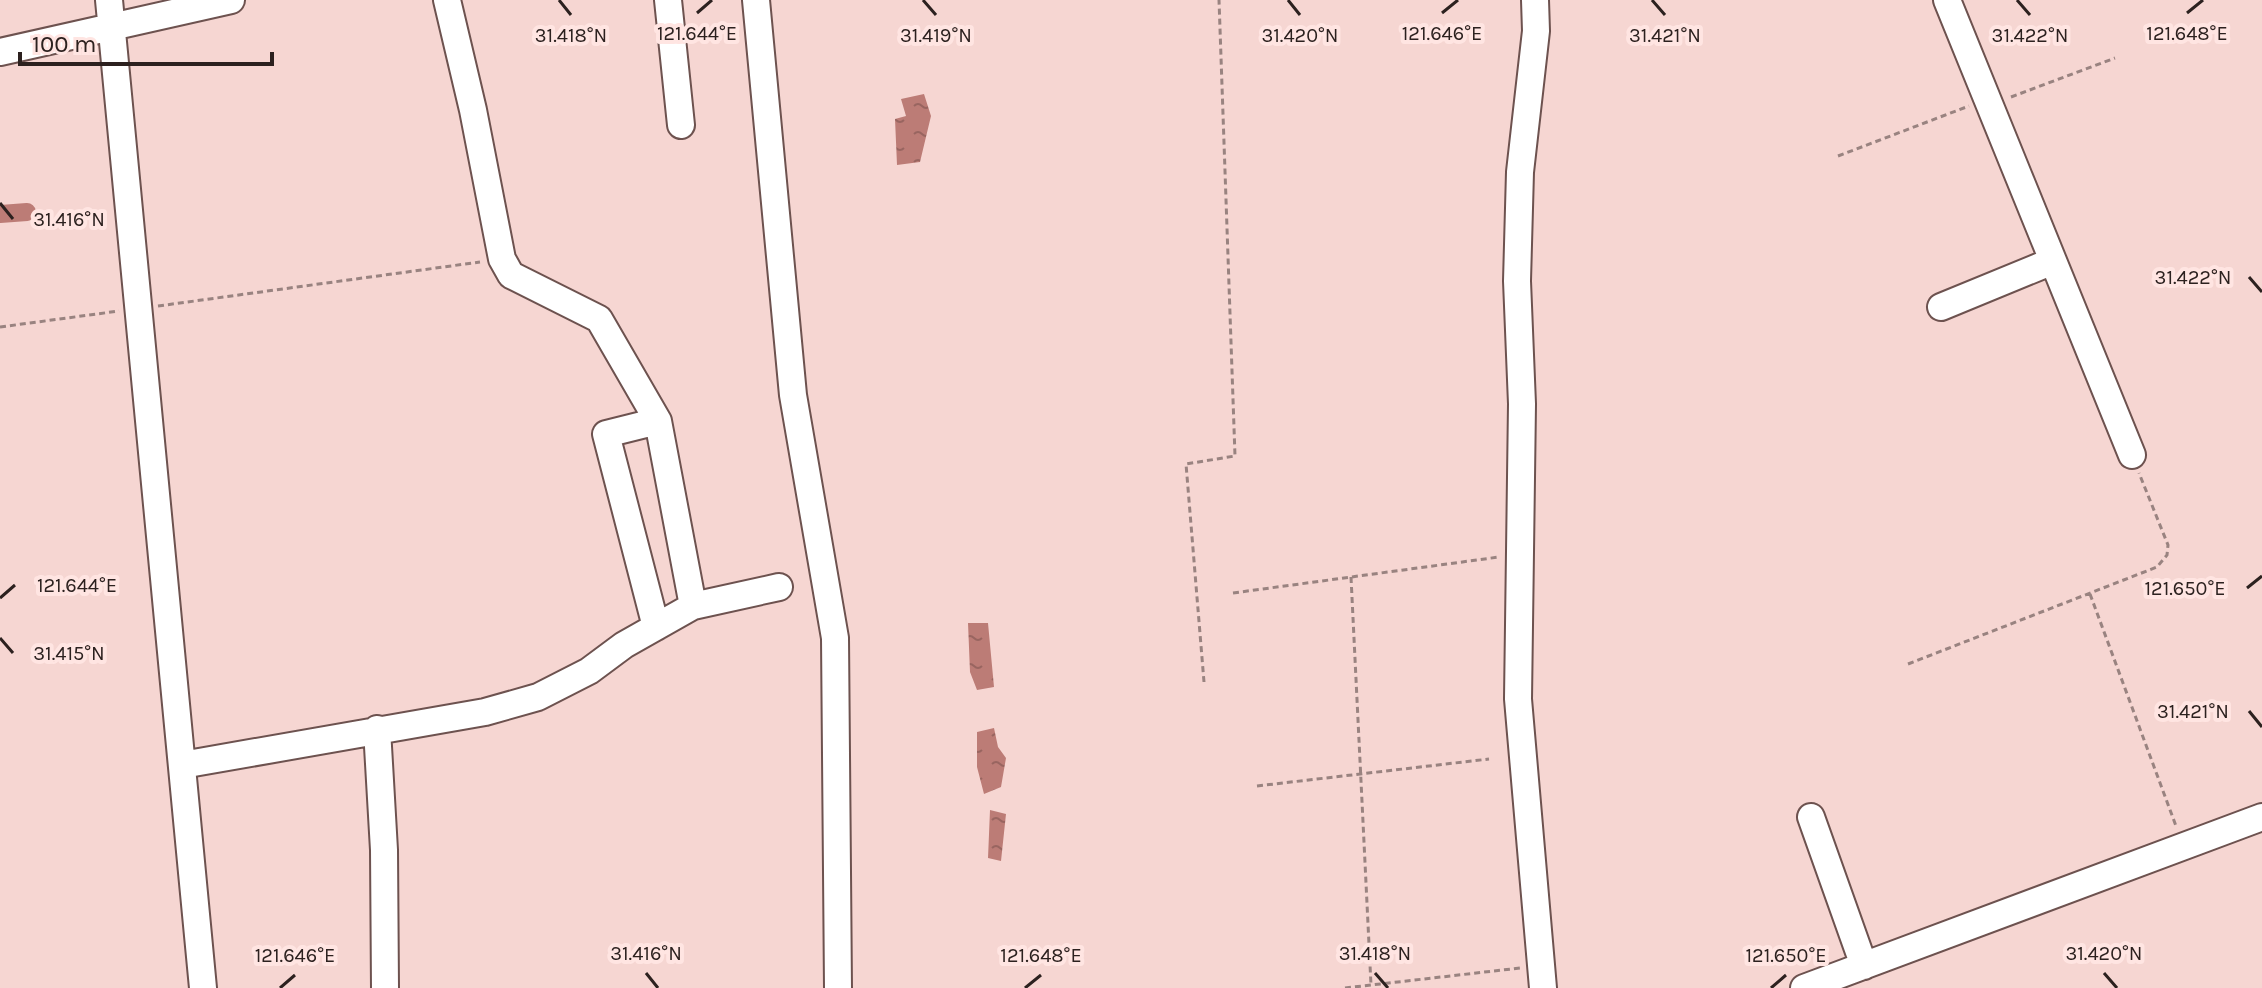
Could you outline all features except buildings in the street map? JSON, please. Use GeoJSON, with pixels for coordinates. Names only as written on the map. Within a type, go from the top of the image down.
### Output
{"type":"FeatureCollection","features":[{"type":"Feature","properties":{"kind":"street"},"geometry":{"type":"LineString","coordinates":[[109,0],[203,988]]}},
{"type":"Feature","properties":{"kind":"street"},"geometry":{"type":"LineString","coordinates":[[0,52],[231,0]]}},
{"type":"Feature","properties":{"kind":"street"},"geometry":{"type":"LineString","coordinates":[[447,0],[473,110],[502,259],[511,275],[599,319],[658,421],[693,606]]}},
{"type":"Feature","properties":{"kind":"street"},"geometry":{"type":"LineString","coordinates":[[668,0],[681,125]]}},
{"type":"Feature","properties":{"kind":"street"},"geometry":{"type":"LineString","coordinates":[[756,0],[793,395],[835,638],[838,988]]}},
{"type":"Feature","properties":{"kind":"street"},"geometry":{"type":"LineString","coordinates":[[1535,0],[1536,31],[1520,172],[1517,265],[1522,404],[1518,699],[1542,977]]}},
{"type":"Feature","properties":{"kind":"street"},"geometry":{"type":"LineString","coordinates":[[1947,0],[2132,455]]}},
{"type":"Feature","properties":{"kind":"street"},"geometry":{"type":"LineString","coordinates":[[1941,307],[2053,261]]}},
{"type":"Feature","properties":{"kind":"street"},"geometry":{"type":"LineString","coordinates":[[656,627],[606,434],[658,421]]}},
{"type":"Feature","properties":{"kind":"street"},"geometry":{"type":"LineString","coordinates":[[182,765],[485,712],[538,697],[589,671],[693,606],[779,587]]}},
{"type":"Feature","properties":{"kind":"street"},"geometry":{"type":"LineString","coordinates":[[377,729],[384,850],[385,988]]}},
{"type":"Feature","properties":{"kind":"street"},"geometry":{"type":"LineString","coordinates":[[1811,817],[1864,966]]}},
{"type":"Feature","properties":{"kind":"street"},"geometry":{"type":"LineString","coordinates":[[1804,988],[2262,817]]}},
{"type":"Feature","properties":{"kind":"path"},"geometry":{"type":"LineString","coordinates":[[1204,682],[1186,464],[1235,456],[1219,0]]}},
{"type":"Feature","properties":{"kind":"path"},"geometry":{"type":"LineString","coordinates":[[0,327],[502,259]]}},
{"type":"Feature","properties":{"kind":"path"},"geometry":{"type":"LineString","coordinates":[[1908,664],[2157,567],[2167,555],[2168,545],[2132,455]]}},
{"type":"Feature","properties":{"kind":"path"},"geometry":{"type":"LineString","coordinates":[[1233,593],[1520,554]]}},
{"type":"Feature","properties":{"kind":"path"},"geometry":{"type":"LineString","coordinates":[[1351,577],[1371,985]]}},
{"type":"Feature","properties":{"kind":"path"},"geometry":{"type":"LineString","coordinates":[[2090,594],[2184,846]]}},
{"type":"Feature","properties":{"kind":"path"},"geometry":{"type":"LineString","coordinates":[[1257,786],[1489,759]]}},
{"type":"Feature","properties":{"kind":"path"},"geometry":{"type":"LineString","coordinates":[[1345,988],[1542,977]]}},
{"type":"Feature","properties":{"kind":"water"},"geometry":{"type":"Polygon","coordinates":[[[924,94],[931,116],[920,162],[897,165],[895,119],[906,116],[901,99],[924,94]]]}},
{"type":"Feature","properties":{"kind":"water"},"geometry":{"type":"Polygon","coordinates":[[[968,623],[988,623],[994,687],[977,690],[970,672],[968,623]]]}},
{"type":"Feature","properties":{"kind":"water"},"geometry":{"type":"Polygon","coordinates":[[[994,728],[998,747],[1006,758],[1001,787],[984,794],[977,767],[977,732],[994,728]]]}},
{"type":"Feature","properties":{"kind":"water"},"geometry":{"type":"Polygon","coordinates":[[[990,810],[1006,814],[1001,861],[988,858],[990,810]]]}},
{"type":"Feature","properties":{"kind":"waterway"},"geometry":{"type":"LineString","coordinates":[[0,214],[27,212]]}}]}
